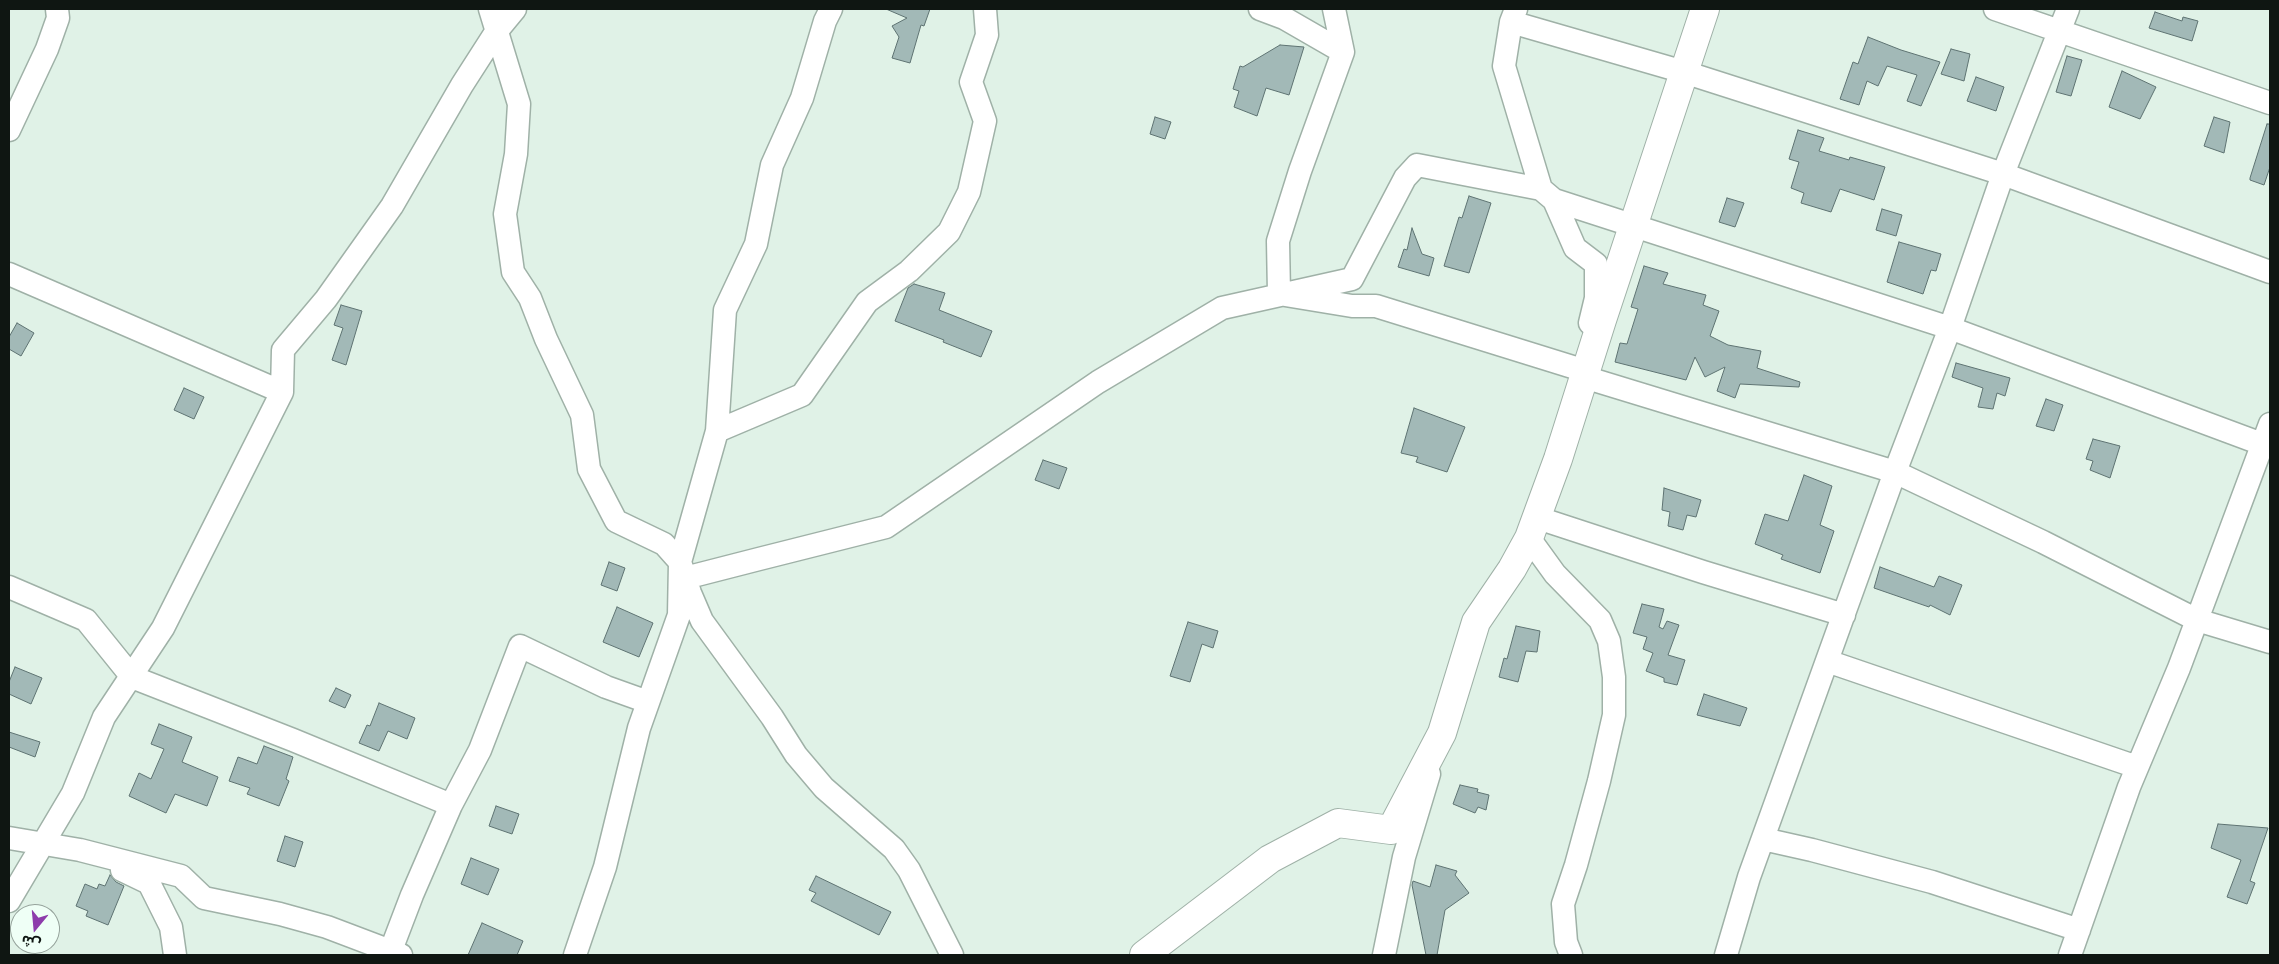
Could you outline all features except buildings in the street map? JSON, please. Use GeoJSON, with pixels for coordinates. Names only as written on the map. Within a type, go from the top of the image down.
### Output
{"type":"FeatureCollection","features":[{"type":"Feature","properties":{"kind":"street"},"geometry":{"type":"LineString","coordinates":[[9,130],[47,49],[58,18],[57,9]]}},
{"type":"Feature","properties":{"kind":"street"},"geometry":{"type":"LineString","coordinates":[[490,9],[520,104],[516,154],[505,214],[513,272],[530,298],[546,339],[582,416],[589,469],[616,521],[664,544],[682,574],[702,622],[772,717],[796,755],[824,788],[894,849],[909,870],[952,955]]}},
{"type":"Feature","properties":{"kind":"street"},"geometry":{"type":"LineString","coordinates":[[9,901],[73,793],[104,717],[163,628],[282,392],[283,350],[326,299],[392,206],[462,85],[496,32],[515,9]]}},
{"type":"Feature","properties":{"kind":"street"},"geometry":{"type":"LineString","coordinates":[[575,955],[605,867],[639,728],[680,615],[682,574],[716,431],[725,310],[756,244],[772,165],[802,98],[825,21],[831,9]]}},
{"type":"Feature","properties":{"kind":"street"},"geometry":{"type":"LineString","coordinates":[[716,431],[802,395],[867,302],[910,271],[949,232],[969,192],[985,121],[971,82],[987,35],[985,9]]}},
{"type":"Feature","properties":{"kind":"street"},"geometry":{"type":"LineString","coordinates":[[1260,9],[1284,18],[1343,52]]}},
{"type":"Feature","properties":{"kind":"street"},"geometry":{"type":"LineString","coordinates":[[1278,294],[1278,241],[1300,171],[1343,52],[1334,9]]}},
{"type":"Feature","properties":{"kind":"street"},"geometry":{"type":"LineString","coordinates":[[1581,373],[1634,224],[1705,9]]}},
{"type":"Feature","properties":{"kind":"street"},"geometry":{"type":"LineString","coordinates":[[1995,9],[2270,103]]}},
{"type":"Feature","properties":{"kind":"street"},"geometry":{"type":"LineString","coordinates":[[1726,955],[1763,840],[1895,472],[1950,328],[2003,174],[2068,9]]}},
{"type":"Feature","properties":{"kind":"street"},"geometry":{"type":"LineString","coordinates":[[1384,955],[1404,857],[1476,622],[1512,569],[1532,527],[1558,459],[1581,373],[1596,298],[1596,264],[1575,248],[1547,195],[1504,66],[1514,15],[1684,72],[2003,174],[2270,272]]}},
{"type":"Feature","properties":{"kind":"street"},"geometry":{"type":"LineString","coordinates":[[682,574],[886,527],[1098,382],[1222,308],[1352,279],[1405,178],[1417,165],[1547,195],[1950,328],[2268,438],[2137,767],[2070,955]]}},
{"type":"Feature","properties":{"kind":"street"},"geometry":{"type":"LineString","coordinates":[[9,274],[282,392]]}},
{"type":"Feature","properties":{"kind":"street"},"geometry":{"type":"LineString","coordinates":[[1278,294],[1352,306],[1376,306],[1895,472],[2043,542],[2197,620],[2270,642]]}},
{"type":"Feature","properties":{"kind":"street"},"geometry":{"type":"LineString","coordinates":[[1532,527],[1703,572],[1844,615]]}},
{"type":"Feature","properties":{"kind":"street"},"geometry":{"type":"LineString","coordinates":[[1532,527],[1555,574],[1600,620],[1609,641],[1614,677],[1614,715],[1599,781],[1576,865],[1563,904],[1566,942],[1571,955]]}},
{"type":"Feature","properties":{"kind":"street"},"geometry":{"type":"LineString","coordinates":[[9,587],[86,620],[132,677],[451,805]]}},
{"type":"Feature","properties":{"kind":"street"},"geometry":{"type":"LineString","coordinates":[[9,838],[80,850],[181,876],[204,898],[309,922],[396,953],[412,895],[451,805],[480,750],[520,646],[606,688],[648,702]]}},
{"type":"Feature","properties":{"kind":"street"},"geometry":{"type":"LineString","coordinates":[[1827,661],[2137,767]]}},
{"type":"Feature","properties":{"kind":"street"},"geometry":{"type":"LineString","coordinates":[[1144,955],[1270,859],[1338,823],[1390,830],[1442,733]]}},
{"type":"Feature","properties":{"kind":"street"},"geometry":{"type":"LineString","coordinates":[[1763,840],[1812,850],[1932,882],[2079,930]]}},
{"type":"Feature","properties":{"kind":"street"},"geometry":{"type":"LineString","coordinates":[[80,850],[149,883],[171,927],[175,955]]}}]}
